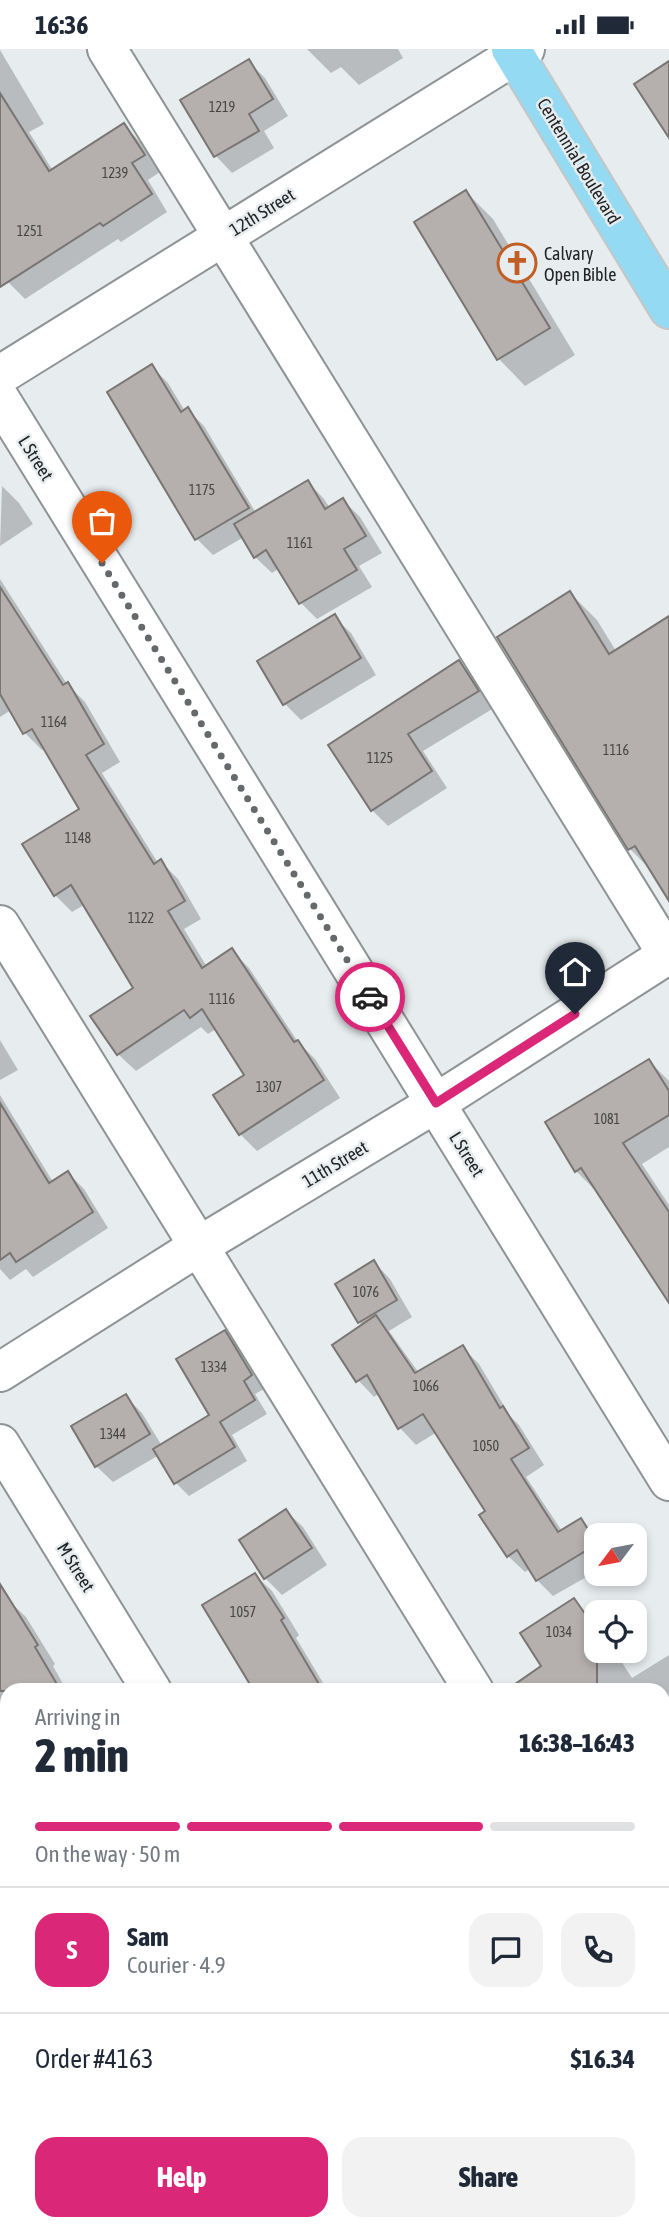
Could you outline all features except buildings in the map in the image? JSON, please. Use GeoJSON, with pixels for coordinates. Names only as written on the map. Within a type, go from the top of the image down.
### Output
{"type":"FeatureCollection","features":[{"type":"Feature","properties":{"kind":"main road","name":"Centennial Boulevard"},"geometry":{"type":"LineString","coordinates":[[517,51],[669,309]]}},
{"type":"Feature","properties":{"kind":"street"},"geometry":{"type":"LineString","coordinates":[[107,49],[668,955]]}},
{"type":"Feature","properties":{"kind":"street","name":"12th Street"},"geometry":{"type":"LineString","coordinates":[[0,375],[517,51]]}},
{"type":"Feature","properties":{"kind":"street","name":"L Street"},"geometry":{"type":"LineString","coordinates":[[0,399],[669,1481]]}},
{"type":"Feature","properties":{"kind":"street"},"geometry":{"type":"LineString","coordinates":[[0,925],[469,1683]]}},
{"type":"Feature","properties":{"kind":"street","name":"11th Street"},"geometry":{"type":"LineString","coordinates":[[0,1372],[199,1246],[436,1103],[668,955]]}},
{"type":"Feature","properties":{"kind":"street","name":"M Street"},"geometry":{"type":"LineString","coordinates":[[0,1444],[147,1683]]}},
{"type":"Feature","properties":{"kind":"way so far"},"geometry":{"type":"LineString","coordinates":[[102,563],[370,997]]}},
{"type":"Feature","properties":{"kind":"place","name":"Calvary Open Bible"},"geometry":{"type":"Point","coordinates":[517,263]}},
{"type":"Feature","properties":{"kind":"route"},"geometry":{"type":"LineString","coordinates":[[370,997],[436,1103],[575,1014]]}}]}
